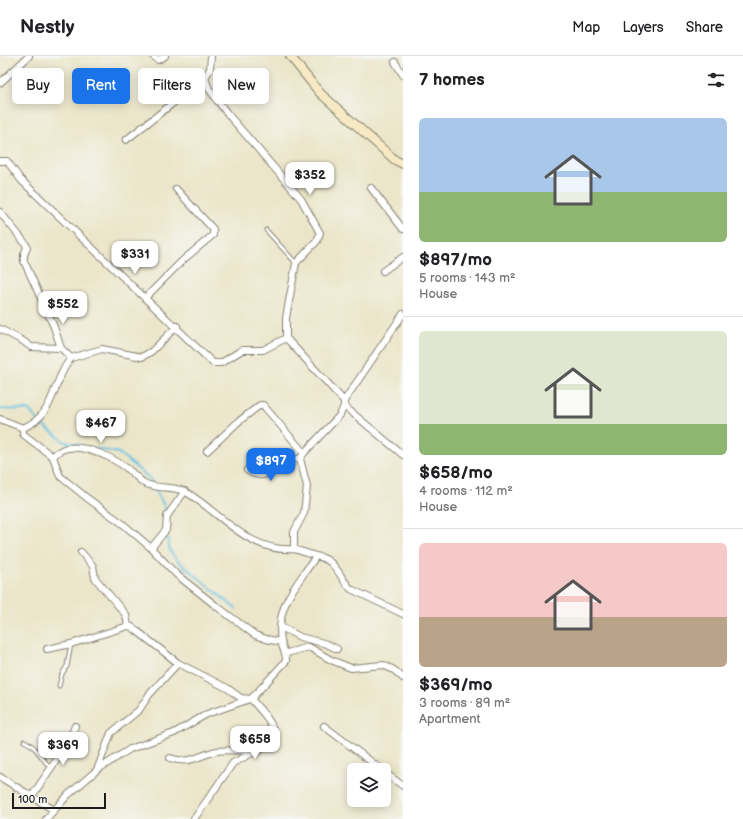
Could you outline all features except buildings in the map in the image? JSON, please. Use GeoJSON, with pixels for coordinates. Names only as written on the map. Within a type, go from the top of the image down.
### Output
{"type":"FeatureCollection","features":[{"type":"Feature","properties":{"kind":"main road"},"geometry":{"type":"LineString","coordinates":[[290,56],[320,93],[395,160],[403,164]]}},
{"type":"Feature","properties":{"kind":"street"},"geometry":{"type":"LineString","coordinates":[[0,83],[30,56]]}},
{"type":"Feature","properties":{"kind":"street"},"geometry":{"type":"LineString","coordinates":[[153,56],[158,60],[165,56]]}},
{"type":"Feature","properties":{"kind":"street"},"geometry":{"type":"LineString","coordinates":[[211,56],[210,68],[205,78],[209,89],[226,112],[301,199],[320,233],[317,241],[296,263],[286,318],[286,338],[344,404],[403,455]]}},
{"type":"Feature","properties":{"kind":"street"},"geometry":{"type":"LineString","coordinates":[[396,62],[403,75]]}},
{"type":"Feature","properties":{"kind":"street"},"geometry":{"type":"LineString","coordinates":[[126,140],[172,104]]}},
{"type":"Feature","properties":{"kind":"street"},"geometry":{"type":"LineString","coordinates":[[0,161],[7,162],[21,180],[177,326],[213,363],[217,364],[242,350],[263,350],[286,338]]}},
{"type":"Feature","properties":{"kind":"street"},"geometry":{"type":"LineString","coordinates":[[371,188],[403,229]]}},
{"type":"Feature","properties":{"kind":"street"},"geometry":{"type":"LineString","coordinates":[[146,297],[183,260],[213,235],[213,229],[176,189]]}},
{"type":"Feature","properties":{"kind":"street"},"geometry":{"type":"LineString","coordinates":[[0,212],[27,247],[24,255],[24,261],[54,327],[61,348],[70,358]]}},
{"type":"Feature","properties":{"kind":"street"},"geometry":{"type":"LineString","coordinates":[[383,271],[403,257]]}},
{"type":"Feature","properties":{"kind":"street"},"geometry":{"type":"LineString","coordinates":[[300,459],[340,415],[344,404],[403,314]]}},
{"type":"Feature","properties":{"kind":"street"},"geometry":{"type":"LineString","coordinates":[[0,419],[23,428],[34,424],[53,399],[61,369],[70,358],[102,349],[142,357],[152,351],[177,326]]}},
{"type":"Feature","properties":{"kind":"street"},"geometry":{"type":"LineString","coordinates":[[0,328],[23,341],[31,348],[61,348]]}},
{"type":"Feature","properties":{"kind":"street"},"geometry":{"type":"LineString","coordinates":[[207,451],[238,422],[260,405],[263,405],[304,453]]}},
{"type":"Feature","properties":{"kind":"street"},"geometry":{"type":"LineString","coordinates":[[23,428],[23,434],[54,456],[60,476],[151,548],[177,575],[236,622],[255,635],[281,642]]}},
{"type":"Feature","properties":{"kind":"street"},"geometry":{"type":"LineString","coordinates":[[54,456],[57,452],[72,447],[88,449],[110,458],[146,484],[185,491],[241,535],[272,548],[294,550],[326,558],[335,566],[351,589],[403,614]]}},
{"type":"Feature","properties":{"kind":"street"},"geometry":{"type":"LineString","coordinates":[[247,470],[257,476],[263,476],[292,459],[300,459]]}},
{"type":"Feature","properties":{"kind":"street"},"geometry":{"type":"LineString","coordinates":[[294,550],[294,532],[304,513],[308,486],[300,459]]}},
{"type":"Feature","properties":{"kind":"street"},"geometry":{"type":"LineString","coordinates":[[151,548],[166,530],[168,516],[185,491]]}},
{"type":"Feature","properties":{"kind":"street"},"geometry":{"type":"LineString","coordinates":[[81,552],[93,566],[95,578],[126,615],[128,626]]}},
{"type":"Feature","properties":{"kind":"street"},"geometry":{"type":"LineString","coordinates":[[46,819],[68,796],[97,770],[130,749],[174,733],[207,714],[249,700],[286,661],[287,653],[281,642],[281,616],[283,605],[316,556]]}},
{"type":"Feature","properties":{"kind":"street"},"geometry":{"type":"LineString","coordinates":[[47,649],[71,644],[128,626],[132,627],[178,663],[249,700],[271,725],[274,733],[271,742],[233,763],[194,819]]}},
{"type":"Feature","properties":{"kind":"street"},"geometry":{"type":"LineString","coordinates":[[281,627],[300,637],[326,644],[337,650]]}},
{"type":"Feature","properties":{"kind":"street"},"geometry":{"type":"LineString","coordinates":[[287,653],[309,647],[331,660],[351,668],[383,666],[394,670],[403,678]]}},
{"type":"Feature","properties":{"kind":"street"},"geometry":{"type":"LineString","coordinates":[[97,770],[111,733],[139,710],[149,695],[178,663]]}},
{"type":"Feature","properties":{"kind":"street"},"geometry":{"type":"LineString","coordinates":[[32,796],[68,743],[75,726]]}},
{"type":"Feature","properties":{"kind":"street"},"geometry":{"type":"LineString","coordinates":[[324,726],[373,763]]}},
{"type":"Feature","properties":{"kind":"street"},"geometry":{"type":"LineString","coordinates":[[170,758],[186,761],[218,751],[256,751]]}},
{"type":"Feature","properties":{"kind":"street"},"geometry":{"type":"LineString","coordinates":[[0,777],[54,810]]}},
{"type":"Feature","properties":{"kind":"street"},"geometry":{"type":"LineString","coordinates":[[391,777],[403,786]]}},
{"type":"Feature","properties":{"kind":"lane"},"geometry":{"type":"LineString","coordinates":[[266,230],[296,263]]}},
{"type":"Feature","properties":{"kind":"lane"},"geometry":{"type":"LineString","coordinates":[[58,686],[62,674],[67,666],[71,644]]}},
{"type":"Feature","properties":{"kind":"lane"},"geometry":{"type":"LineString","coordinates":[[24,741],[38,751],[41,759],[51,768]]}},
{"type":"Feature","properties":{"kind":"waterway"},"geometry":{"type":"LineString","coordinates":[[0,409],[29,410],[39,422],[65,442],[80,445]]}},
{"type":"Feature","properties":{"kind":"waterway"},"geometry":{"type":"LineString","coordinates":[[92,448],[119,453],[149,478],[153,484]]}},
{"type":"Feature","properties":{"kind":"waterway"},"geometry":{"type":"LineString","coordinates":[[155,488],[166,510],[166,513]]}},
{"type":"Feature","properties":{"kind":"waterway"},"geometry":{"type":"LineString","coordinates":[[166,533],[170,551],[177,560],[236,609]]}}]}
